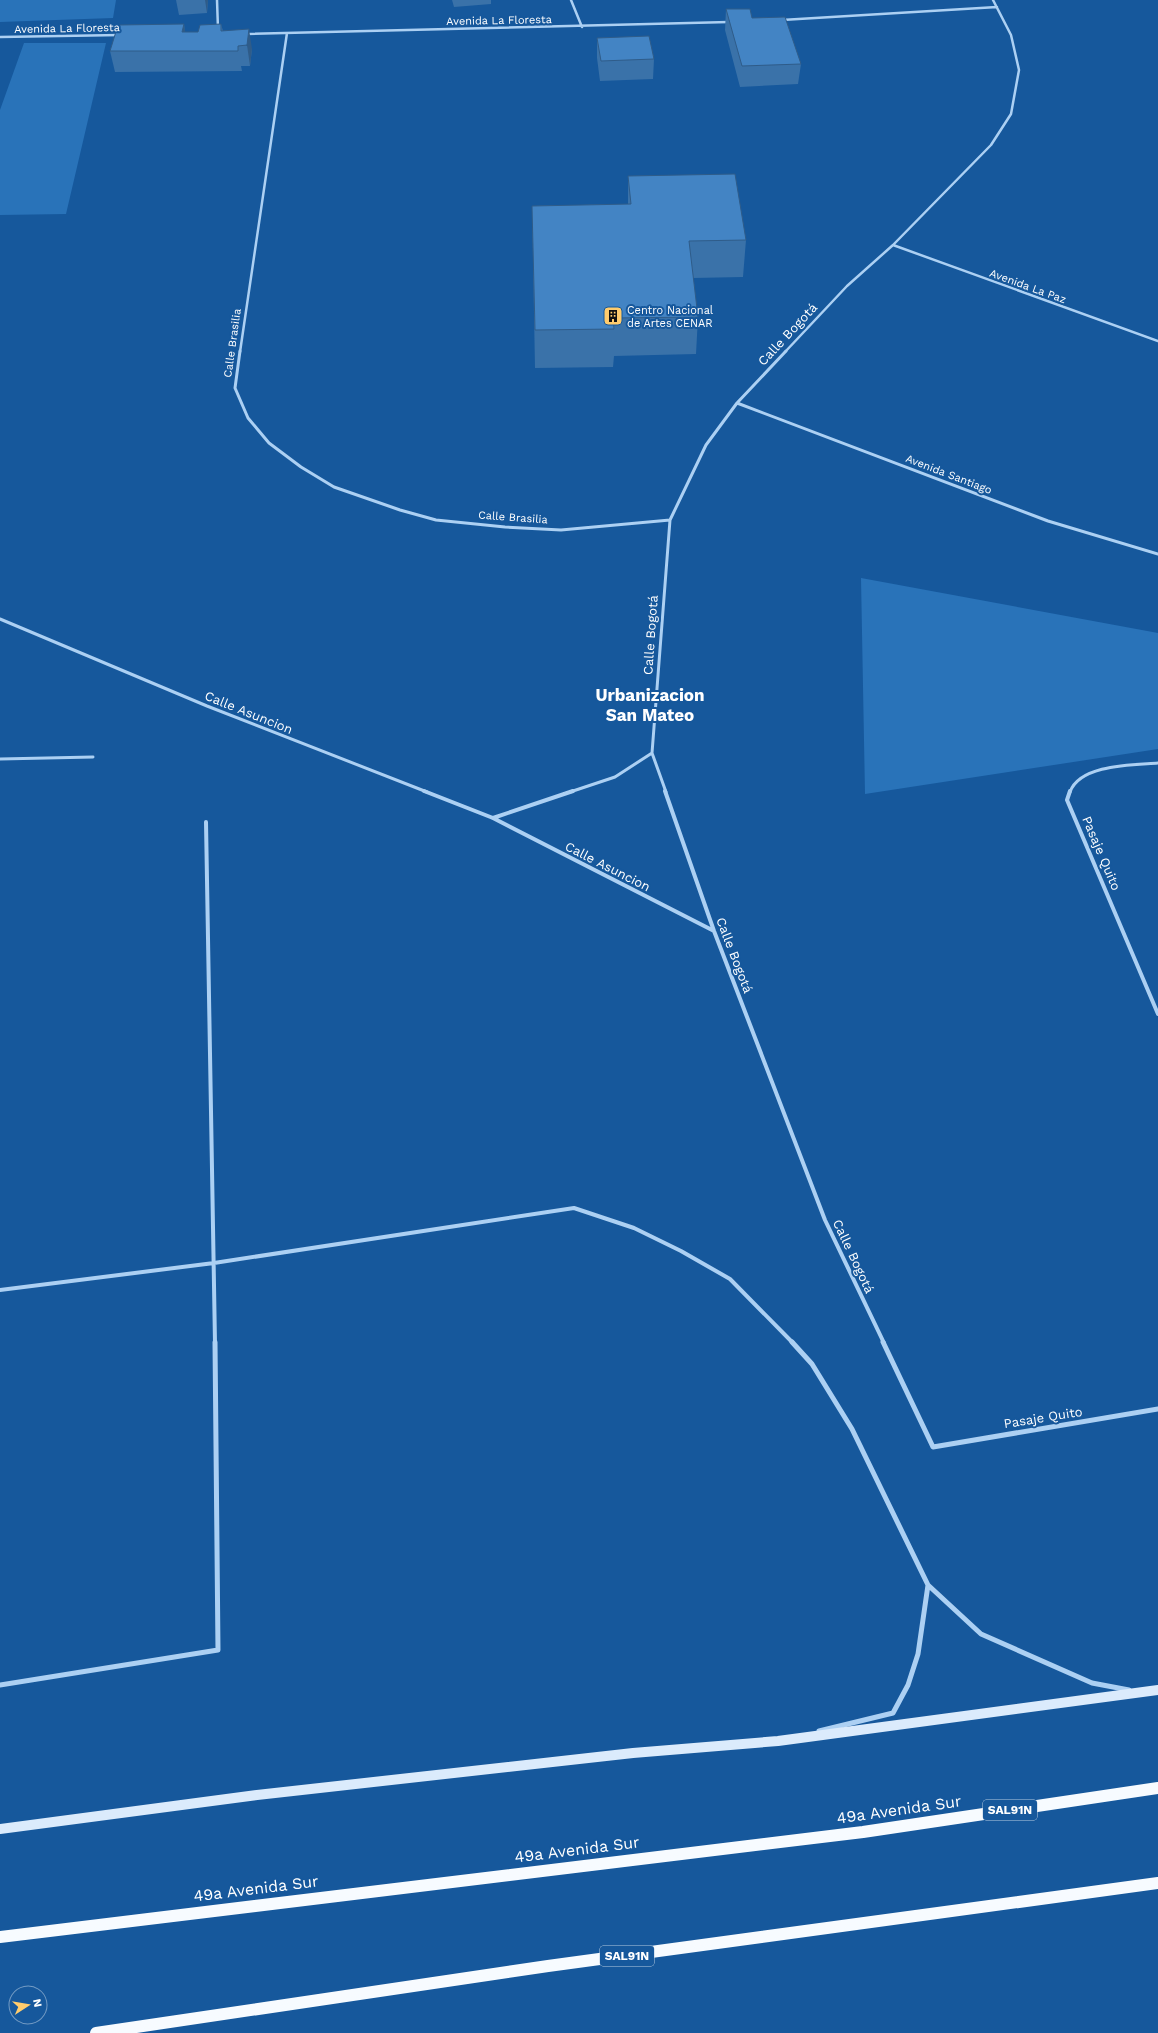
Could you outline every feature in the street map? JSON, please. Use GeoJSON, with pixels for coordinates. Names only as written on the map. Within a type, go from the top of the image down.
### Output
{"type":"FeatureCollection","features":[{"type":"Feature","properties":{"kind":"main road","name":"49a Avenida Sur"},"geometry":{"type":"LineString","coordinates":[[0,1937],[863,1832],[1158,1788]]}},
{"type":"Feature","properties":{"kind":"main road","name":"SAL91N"},"geometry":{"type":"LineString","coordinates":[[96,2033],[548,1966],[1158,1883]]}},
{"type":"Feature","properties":{"kind":"street"},"geometry":{"type":"LineString","coordinates":[[218,0],[218,34]]}},
{"type":"Feature","properties":{"kind":"street"},"geometry":{"type":"LineString","coordinates":[[571,0],[582,26]]}},
{"type":"Feature","properties":{"kind":"street","name":"Calle Bogotá"},"geometry":{"type":"LineString","coordinates":[[933,1447],[825,1220],[714,931],[652,753],[670,520],[706,445],[737,403],[847,286],[893,245],[991,145],[1011,114],[1019,70],[1012,35],[993,0]]}},
{"type":"Feature","properties":{"kind":"street"},"geometry":{"type":"LineString","coordinates":[[777,20],[997,7]]}},
{"type":"Feature","properties":{"kind":"street","name":"Avenida La Floresta"},"geometry":{"type":"LineString","coordinates":[[241,34],[731,22]]}},
{"type":"Feature","properties":{"kind":"street","name":"Calle Brasilia"},"geometry":{"type":"LineString","coordinates":[[287,33],[234,388],[248,418],[269,443],[301,467],[334,487],[400,510],[436,520],[561,530],[670,520]]}},
{"type":"Feature","properties":{"kind":"street","name":"Avenida La Floresta"},"geometry":{"type":"LineString","coordinates":[[0,37],[124,35]]}},
{"type":"Feature","properties":{"kind":"street","name":"Avenida La Paz"},"geometry":{"type":"LineString","coordinates":[[893,245],[1158,341]]}},
{"type":"Feature","properties":{"kind":"street","name":"Avenida Santiago"},"geometry":{"type":"LineString","coordinates":[[737,403],[1048,521],[1158,554]]}},
{"type":"Feature","properties":{"kind":"street","name":"Calle Asuncion"},"geometry":{"type":"LineString","coordinates":[[0,619],[208,706],[493,818],[714,931]]}},
{"type":"Feature","properties":{"kind":"street"},"geometry":{"type":"LineString","coordinates":[[493,818],[615,777],[652,753]]}},
{"type":"Feature","properties":{"kind":"street"},"geometry":{"type":"LineString","coordinates":[[0,759],[93,758]]}},
{"type":"Feature","properties":{"kind":"street","name":"Pasaje Quito"},"geometry":{"type":"LineString","coordinates":[[1158,763],[1096,771],[1085,775],[1075,782],[1069,790],[1067,800],[1158,1014]]}},
{"type":"Feature","properties":{"kind":"street"},"geometry":{"type":"LineString","coordinates":[[0,1685],[218,1650],[214,1263],[206,822]]}},
{"type":"Feature","properties":{"kind":"street"},"geometry":{"type":"LineString","coordinates":[[0,1290],[214,1263],[574,1208],[634,1228],[681,1251],[730,1279],[774,1322],[812,1364],[852,1429],[928,1585],[981,1634],[1092,1683],[1140,1692]]}},
{"type":"Feature","properties":{"kind":"street","name":"Pasaje Quito"},"geometry":{"type":"LineString","coordinates":[[933,1447],[1158,1409]]}},
{"type":"Feature","properties":{"kind":"street"},"geometry":{"type":"LineString","coordinates":[[778,1741],[893,1713],[908,1685],[918,1654],[928,1585]]}},
{"type":"Feature","properties":{"kind":"street"},"geometry":{"type":"LineString","coordinates":[[0,1829],[328,1787],[625,1754],[778,1741],[1158,1690]]}},
{"type":"Feature","properties":{"kind":"shaded area"},"geometry":{"type":"Polygon","coordinates":[[[0,0],[116,0],[113,18],[0,22],[0,0]]]}},
{"type":"Feature","properties":{"kind":"shaded area"},"geometry":{"type":"Polygon","coordinates":[[[24,43],[106,43],[66,214],[0,215],[0,110],[24,43]]]}},
{"type":"Feature","properties":{"kind":"shaded area"},"geometry":{"type":"Polygon","coordinates":[[[861,578],[1158,633],[1158,749],[865,794],[861,578]]]}},
{"type":"Feature","properties":{"kind":"building"},"geometry":{"type":"Polygon","coordinates":[[[726,9],[750,9],[752,18],[785,17],[801,64],[742,66],[726,9]]]}},
{"type":"Feature","properties":{"kind":"building"},"geometry":{"type":"Polygon","coordinates":[[[184,24],[182,32],[198,32],[200,25],[221,24],[221,31],[249,29],[247,45],[238,46],[238,51],[110,51],[118,25],[184,24]]]}},
{"type":"Feature","properties":{"kind":"building"},"geometry":{"type":"Polygon","coordinates":[[[649,36],[654,59],[601,61],[597,38],[649,36]]]}},
{"type":"Feature","properties":{"kind":"building","name":"Centro Nacional de Artes CENAR"},"geometry":{"type":"Polygon","coordinates":[[[735,174],[746,240],[689,241],[698,317],[613,318],[614,329],[535,330],[532,206],[631,204],[628,176],[735,174]]]}},
{"type":"Feature","properties":{"kind":"place","name":"Centro Nacional de Artes CENAR"},"geometry":{"type":"Point","coordinates":[613,316]}},
{"type":"Feature","properties":{"kind":"district","name":"Urbanizacion San Mateo"},"geometry":{"type":"Point","coordinates":[650,705]}}]}
